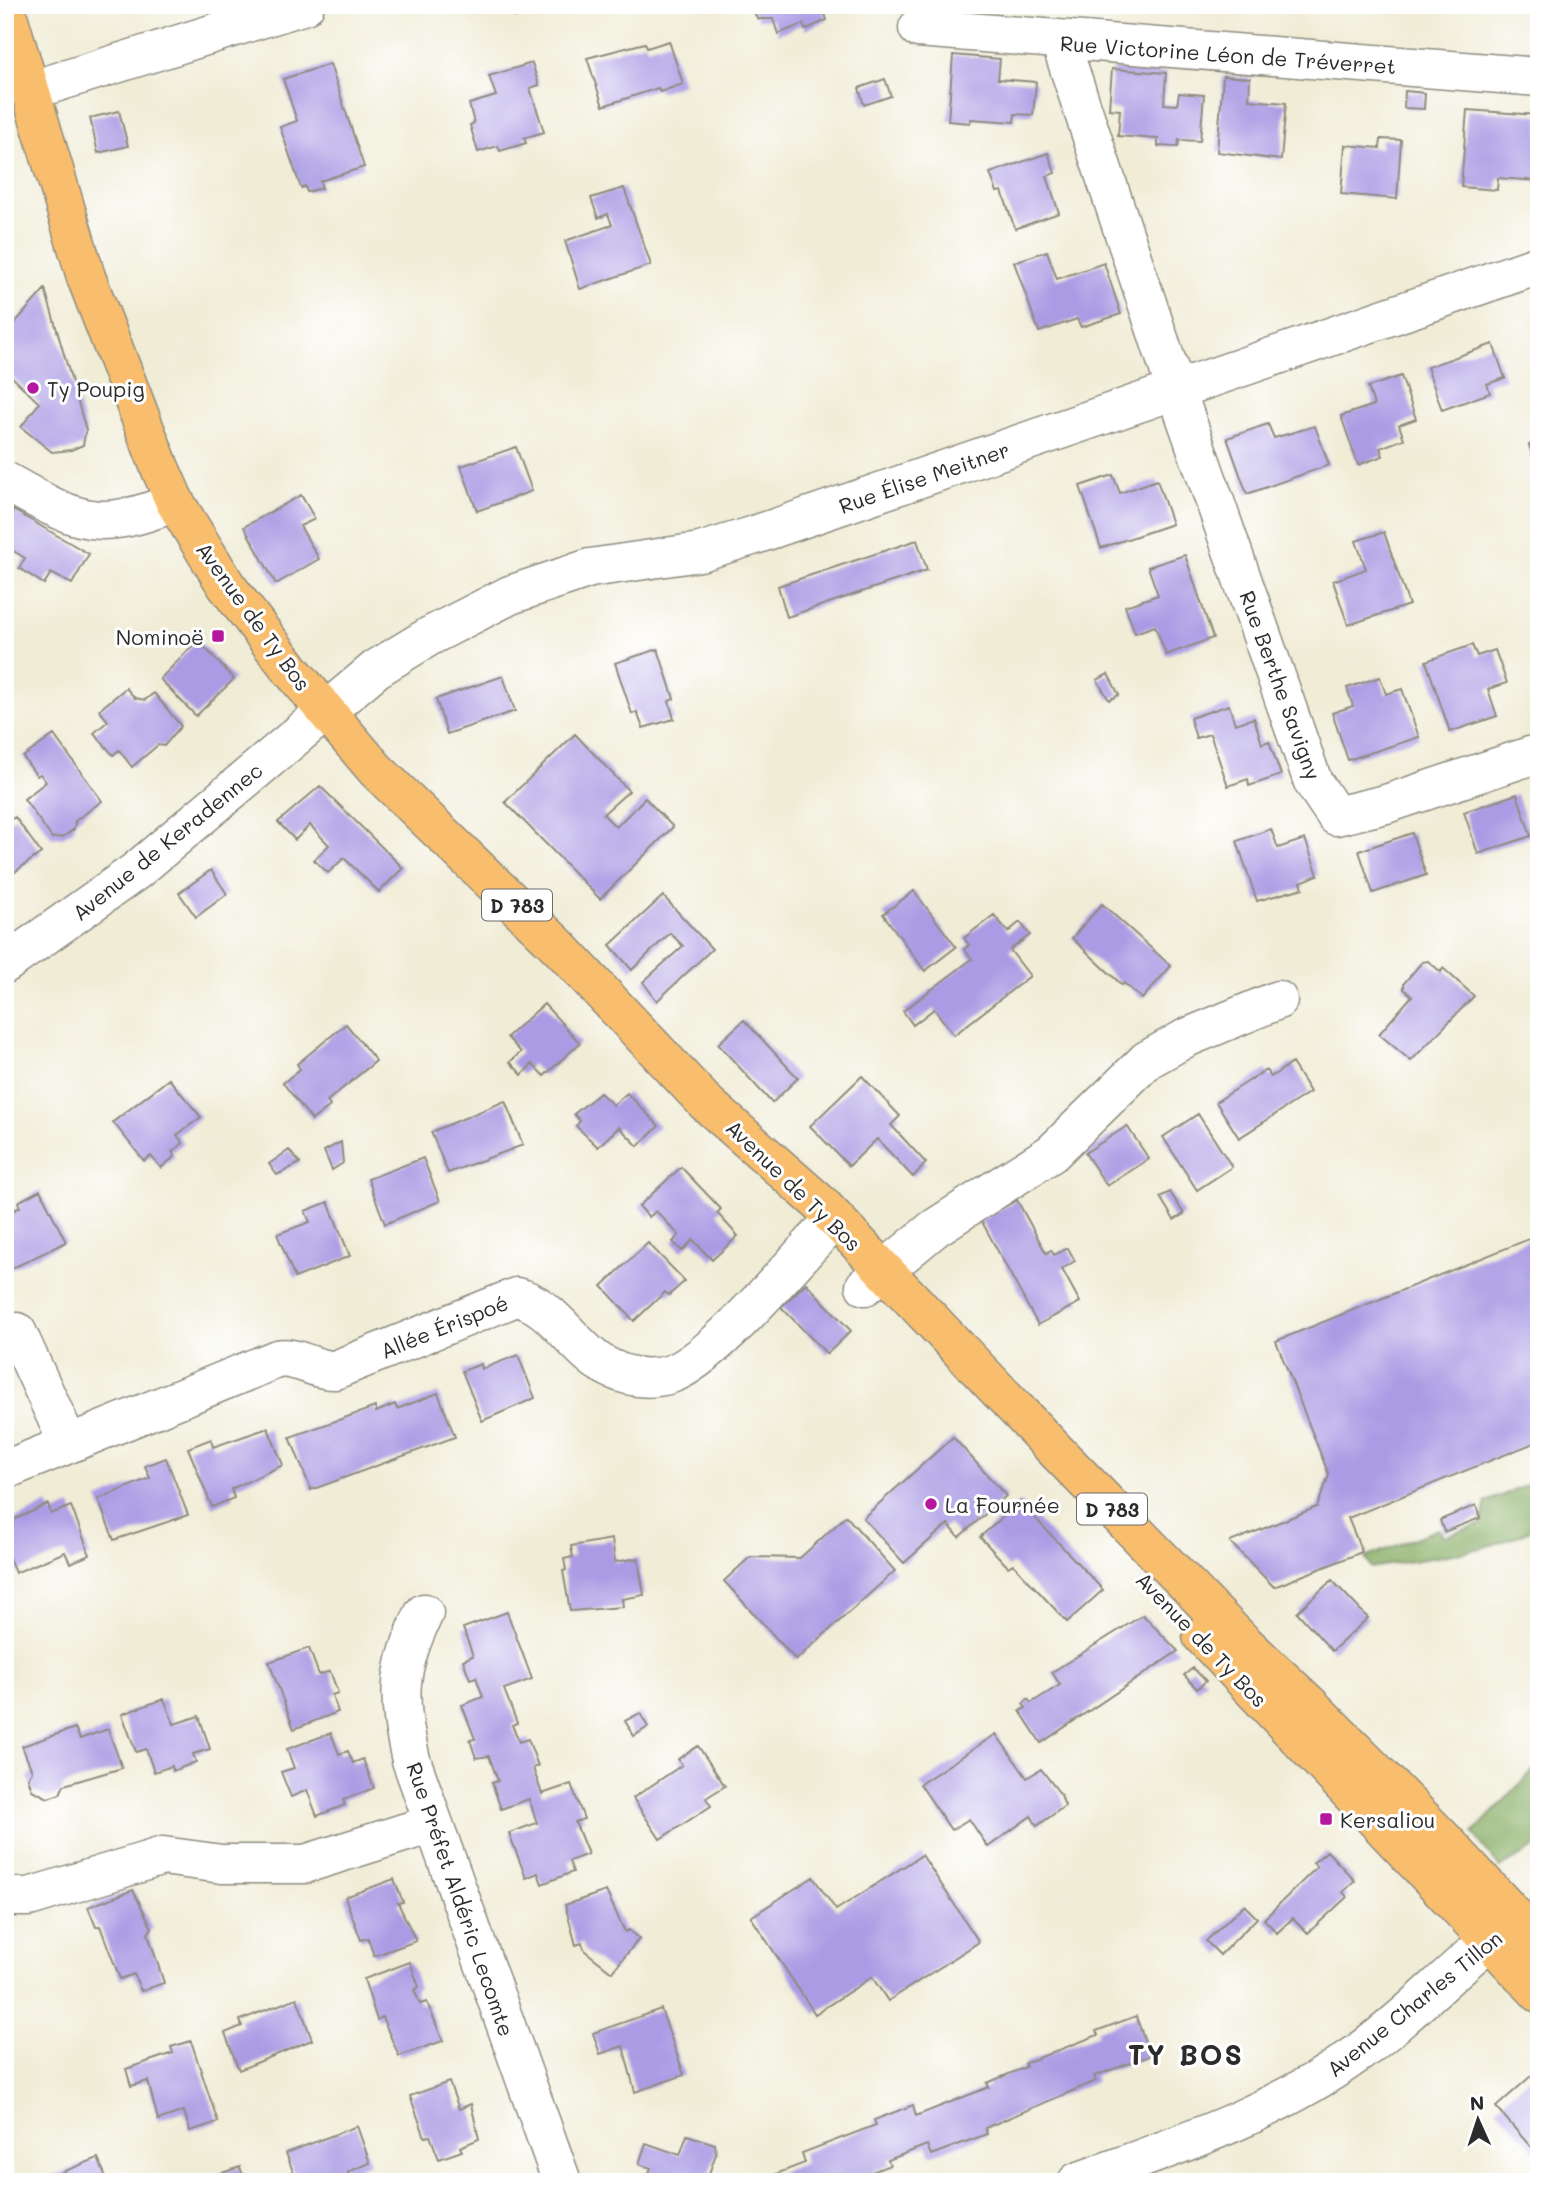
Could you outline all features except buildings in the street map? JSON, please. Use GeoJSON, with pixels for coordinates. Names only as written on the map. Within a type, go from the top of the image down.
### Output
{"type":"FeatureCollection","features":[{"type":"Feature","properties":{"kind":"main road","name":"Avenue de Ty Bos"},"geometry":{"type":"LineString","coordinates":[[5,6],[86,277],[139,419],[175,502],[226,585],[325,711],[376,770],[559,947],[705,1102],[759,1147],[827,1227],[1183,1615],[1487,1941],[1539,1993]]}},
{"type":"Feature","properties":{"kind":"main road","name":"Avenue de Ty Bos"},"geometry":{"type":"LineString","coordinates":[[874,1278],[1242,1642],[1308,1703],[1446,1842],[1528,1931]]}},
{"type":"Feature","properties":{"kind":"street"},"geometry":{"type":"LineString","coordinates":[[29,90],[305,5]]}},
{"type":"Feature","properties":{"kind":"street","name":"Rue Victorine Léon de Tréverret"},"geometry":{"type":"LineString","coordinates":[[918,28],[1539,77]]}},
{"type":"Feature","properties":{"kind":"street"},"geometry":{"type":"LineString","coordinates":[[1060,41],[1176,390]]}},
{"type":"Feature","properties":{"kind":"street","name":"Rue Élise Meitner"},"geometry":{"type":"LineString","coordinates":[[325,711],[376,668],[430,636],[510,595],[590,568],[700,552],[1539,265]]}},
{"type":"Feature","properties":{"kind":"street","name":"Rue Berthe Savigny"},"geometry":{"type":"LineString","coordinates":[[1176,390],[1313,782],[1336,816],[1385,804],[1539,753]]}},
{"type":"Feature","properties":{"kind":"street"},"geometry":{"type":"LineString","coordinates":[[5,481],[64,513],[90,521],[125,520],[175,502]]}},
{"type":"Feature","properties":{"kind":"street","name":"Avenue de Keradennec"},"geometry":{"type":"LineString","coordinates":[[5,964],[136,871],[325,711]]}},
{"type":"Feature","properties":{"kind":"street"},"geometry":{"type":"LineString","coordinates":[[874,1278],[935,1228],[1052,1153],[1132,1073],[1163,1049],[1278,1000]]}},
{"type":"Feature","properties":{"kind":"street","name":"Allée Érispoé"},"geometry":{"type":"LineString","coordinates":[[5,1470],[277,1359],[286,1357],[324,1371],[335,1370],[516,1297],[537,1304],[583,1350],[620,1373],[637,1378],[673,1373],[693,1362],[724,1335],[827,1227]]}},
{"type":"Feature","properties":{"kind":"street"},"geometry":{"type":"LineString","coordinates":[[5,1337],[17,1332],[68,1443]]}},
{"type":"Feature","properties":{"kind":"street","name":"Rue Préfet Aldéric Lecomte"},"geometry":{"type":"LineString","coordinates":[[424,1614],[406,1658],[400,1706],[411,1760],[562,2182]]}},
{"type":"Feature","properties":{"kind":"street"},"geometry":{"type":"LineString","coordinates":[[5,1897],[29,1897],[163,1856],[222,1864],[304,1864],[432,1824]]}},
{"type":"Feature","properties":{"kind":"street","name":"Avenue Charles Tillon"},"geometry":{"type":"LineString","coordinates":[[1077,2182],[1231,2125],[1285,2099],[1358,2053],[1409,2012],[1487,1941],[1528,1931]]}},
{"type":"Feature","properties":{"kind":"green space"},"geometry":{"type":"Polygon","coordinates":[[[1539,1480],[1539,1523],[1525,1532],[1484,1547],[1371,1568],[1365,1558],[1438,1529],[1444,1536],[1481,1524],[1486,1502],[1539,1480]]]}},
{"type":"Feature","properties":{"kind":"green space"},"geometry":{"type":"Polygon","coordinates":[[[1539,1764],[1539,1845],[1500,1868],[1473,1833],[1539,1764]]]}},
{"type":"Feature","properties":{"kind":"place","name":"Ty Poupig"},"geometry":{"type":"Point","coordinates":[33,388]}},
{"type":"Feature","properties":{"kind":"place","name":"Nominoë"},"geometry":{"type":"Point","coordinates":[218,636]}},
{"type":"Feature","properties":{"kind":"place","name":"La Fournée"},"geometry":{"type":"Point","coordinates":[931,1504]}},
{"type":"Feature","properties":{"kind":"place","name":"Kersaliou"},"geometry":{"type":"Point","coordinates":[1326,1819]}},
{"type":"Feature","properties":{"kind":"district","name":"TY BOS"},"geometry":{"type":"Point","coordinates":[1186,2054]}}]}
